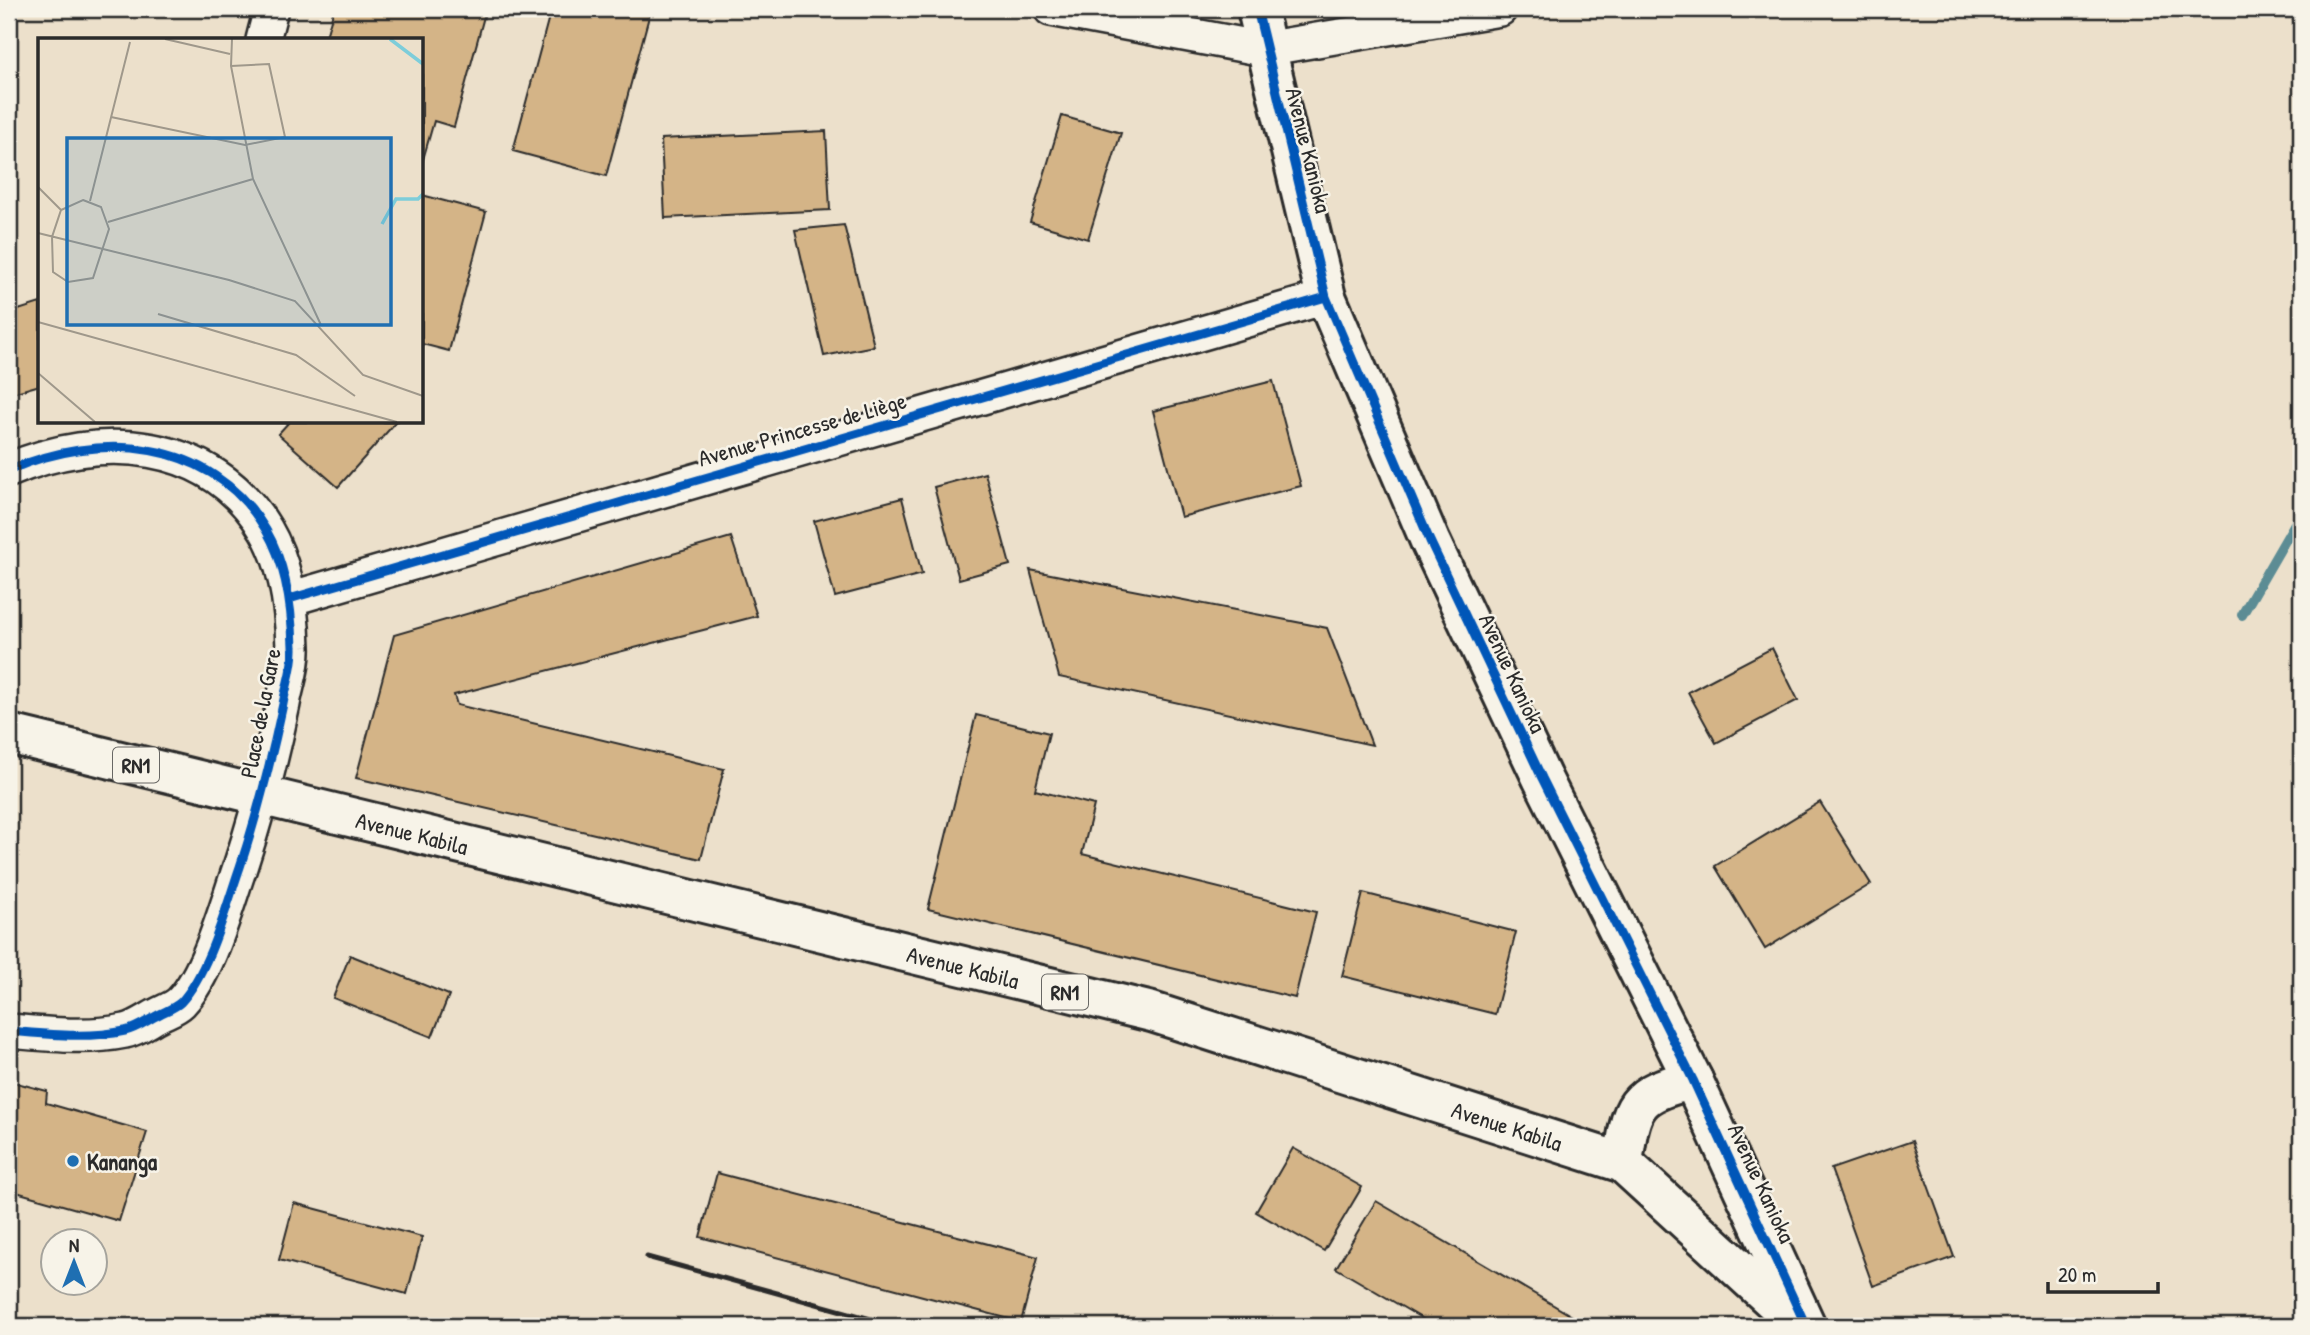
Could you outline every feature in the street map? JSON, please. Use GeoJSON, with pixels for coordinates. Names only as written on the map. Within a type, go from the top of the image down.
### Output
{"type":"FeatureCollection","features":[{"type":"Feature","properties":{"kind":"main road","name":"Avenue Kanioka"},"geometry":{"type":"LineString","coordinates":[[1257,9],[1264,49],[1326,297],[1430,541],[1542,779],[1693,1080],[1807,1326]]}},
{"type":"Feature","properties":{"kind":"main road","name":"RN1"},"geometry":{"type":"LineString","coordinates":[[9,734],[264,796]]}},
{"type":"Feature","properties":{"kind":"main road","name":"Avenue Kabila"},"geometry":{"type":"LineString","coordinates":[[264,796],[1152,1012],[1623,1163],[1801,1326]]}},
{"type":"Feature","properties":{"kind":"main road"},"geometry":{"type":"LineString","coordinates":[[1623,1163],[1629,1118],[1638,1102],[1667,1085],[1693,1080]]}},
{"type":"Feature","properties":{"kind":"street"},"geometry":{"type":"LineString","coordinates":[[264,38],[271,9]]}},
{"type":"Feature","properties":{"kind":"street"},"geometry":{"type":"LineString","coordinates":[[1051,9],[1264,49],[1500,9]]}},
{"type":"Feature","properties":{"kind":"street","name":"Avenue Princesse de Liège"},"geometry":{"type":"LineString","coordinates":[[289,599],[1326,297]]}},
{"type":"Feature","properties":{"kind":"street","name":"Place de la Gare"},"geometry":{"type":"LineString","coordinates":[[9,470],[34,459],[73,449],[161,436],[194,464],[238,493],[266,530],[280,562],[289,599],[294,650],[264,796],[212,950],[180,1003],[126,1031],[63,1036],[9,1031]]}},
{"type":"Feature","properties":{"kind":"building"},"geometry":{"type":"Polygon","coordinates":[[[334,9],[486,9],[454,127],[434,121],[424,156],[424,38],[326,38],[334,9]]]}},
{"type":"Feature","properties":{"kind":"building"},"geometry":{"type":"Polygon","coordinates":[[[551,9],[651,9],[606,176],[513,151],[551,9]]]}},
{"type":"Feature","properties":{"kind":"building"},"geometry":{"type":"Polygon","coordinates":[[[1062,116],[1121,133],[1088,239],[1030,222],[1062,116]]]}},
{"type":"Feature","properties":{"kind":"building"},"geometry":{"type":"Polygon","coordinates":[[[826,131],[830,210],[665,218],[661,139],[826,131]]]}},
{"type":"Feature","properties":{"kind":"building"},"geometry":{"type":"Polygon","coordinates":[[[424,196],[486,212],[449,351],[424,345],[424,196]]]}},
{"type":"Feature","properties":{"kind":"building"},"geometry":{"type":"Polygon","coordinates":[[[844,225],[874,346],[824,356],[795,230],[844,225]]]}},
{"type":"Feature","properties":{"kind":"building"},"geometry":{"type":"Polygon","coordinates":[[[38,304],[38,386],[9,394],[9,313],[38,304]]]}},
{"type":"Feature","properties":{"kind":"building"},"geometry":{"type":"Polygon","coordinates":[[[1273,381],[1301,486],[1181,517],[1153,411],[1273,381]]]}},
{"type":"Feature","properties":{"kind":"building"},"geometry":{"type":"Polygon","coordinates":[[[287,424],[394,424],[338,487],[278,434],[287,424]]]}},
{"type":"Feature","properties":{"kind":"building"},"geometry":{"type":"Polygon","coordinates":[[[985,473],[1010,565],[959,579],[934,487],[985,473]]]}},
{"type":"Feature","properties":{"kind":"building"},"geometry":{"type":"Polygon","coordinates":[[[902,498],[922,574],[835,597],[814,521],[902,498]]]}},
{"type":"Feature","properties":{"kind":"building"},"geometry":{"type":"Polygon","coordinates":[[[731,537],[757,616],[454,695],[457,705],[724,769],[701,859],[356,778],[394,635],[731,537]]]}},
{"type":"Feature","properties":{"kind":"building"},"geometry":{"type":"Polygon","coordinates":[[[1030,570],[1327,628],[1372,745],[1059,677],[1030,570]]]}},
{"type":"Feature","properties":{"kind":"building"},"geometry":{"type":"Polygon","coordinates":[[[1772,648],[1798,700],[1716,743],[1688,692],[1772,648]]]}},
{"type":"Feature","properties":{"kind":"building"},"geometry":{"type":"Polygon","coordinates":[[[976,715],[1049,733],[1035,790],[1094,805],[1082,854],[1316,912],[1295,998],[928,909],[976,715]]]}},
{"type":"Feature","properties":{"kind":"building"},"geometry":{"type":"Polygon","coordinates":[[[1820,802],[1871,884],[1765,949],[1715,866],[1820,802]]]}},
{"type":"Feature","properties":{"kind":"building"},"geometry":{"type":"Polygon","coordinates":[[[1363,893],[1516,932],[1495,1014],[1342,976],[1363,893]]]}},
{"type":"Feature","properties":{"kind":"building"},"geometry":{"type":"Polygon","coordinates":[[[350,955],[449,995],[432,1037],[333,998],[350,955]]]}},
{"type":"Feature","properties":{"kind":"building","name":"Kananga"},"geometry":{"type":"Polygon","coordinates":[[[9,1081],[47,1091],[46,1103],[147,1132],[119,1221],[9,1190],[9,1081]]]}},
{"type":"Feature","properties":{"kind":"building"},"geometry":{"type":"Polygon","coordinates":[[[1912,1141],[1954,1257],[1873,1286],[1831,1169],[1912,1141]]]}},
{"type":"Feature","properties":{"kind":"building"},"geometry":{"type":"Polygon","coordinates":[[[1293,1148],[1362,1187],[1324,1251],[1256,1212],[1293,1148]]]}},
{"type":"Feature","properties":{"kind":"building"},"geometry":{"type":"Polygon","coordinates":[[[717,1173],[1038,1257],[1021,1322],[700,1237],[717,1173]]]}},
{"type":"Feature","properties":{"kind":"building"},"geometry":{"type":"Polygon","coordinates":[[[1376,1201],[1589,1326],[1435,1326],[1336,1268],[1376,1201]]]}},
{"type":"Feature","properties":{"kind":"building"},"geometry":{"type":"Polygon","coordinates":[[[294,1203],[422,1237],[407,1294],[279,1260],[294,1203]]]}},
{"type":"Feature","properties":{"kind":"waterway"},"geometry":{"type":"LineString","coordinates":[[2242,615],[2301,513]]}},
{"type":"Feature","properties":{"kind":"railway"},"geometry":{"type":"LineString","coordinates":[[647,1257],[896,1326]]}},
{"type":"Feature","properties":{"kind":"cycle path"},"geometry":{"type":"LineString","coordinates":[[1257,9],[1326,297],[1430,541],[1542,778],[1693,1080],[1806,1326]]}},
{"type":"Feature","properties":{"kind":"cycle path"},"geometry":{"type":"LineString","coordinates":[[289,599],[1326,297]]}},
{"type":"Feature","properties":{"kind":"cycle path"},"geometry":{"type":"LineString","coordinates":[[9,470],[79,450],[115,447],[151,450],[184,460],[215,476],[243,499],[273,543],[287,587],[293,647],[291,668],[253,827],[216,938],[191,989],[176,1006],[125,1031],[82,1035],[9,1031]]}},
{"type":"Feature","properties":{"kind":"place","name":"Kananga"},"geometry":{"type":"Point","coordinates":[73,1161]}}]}
